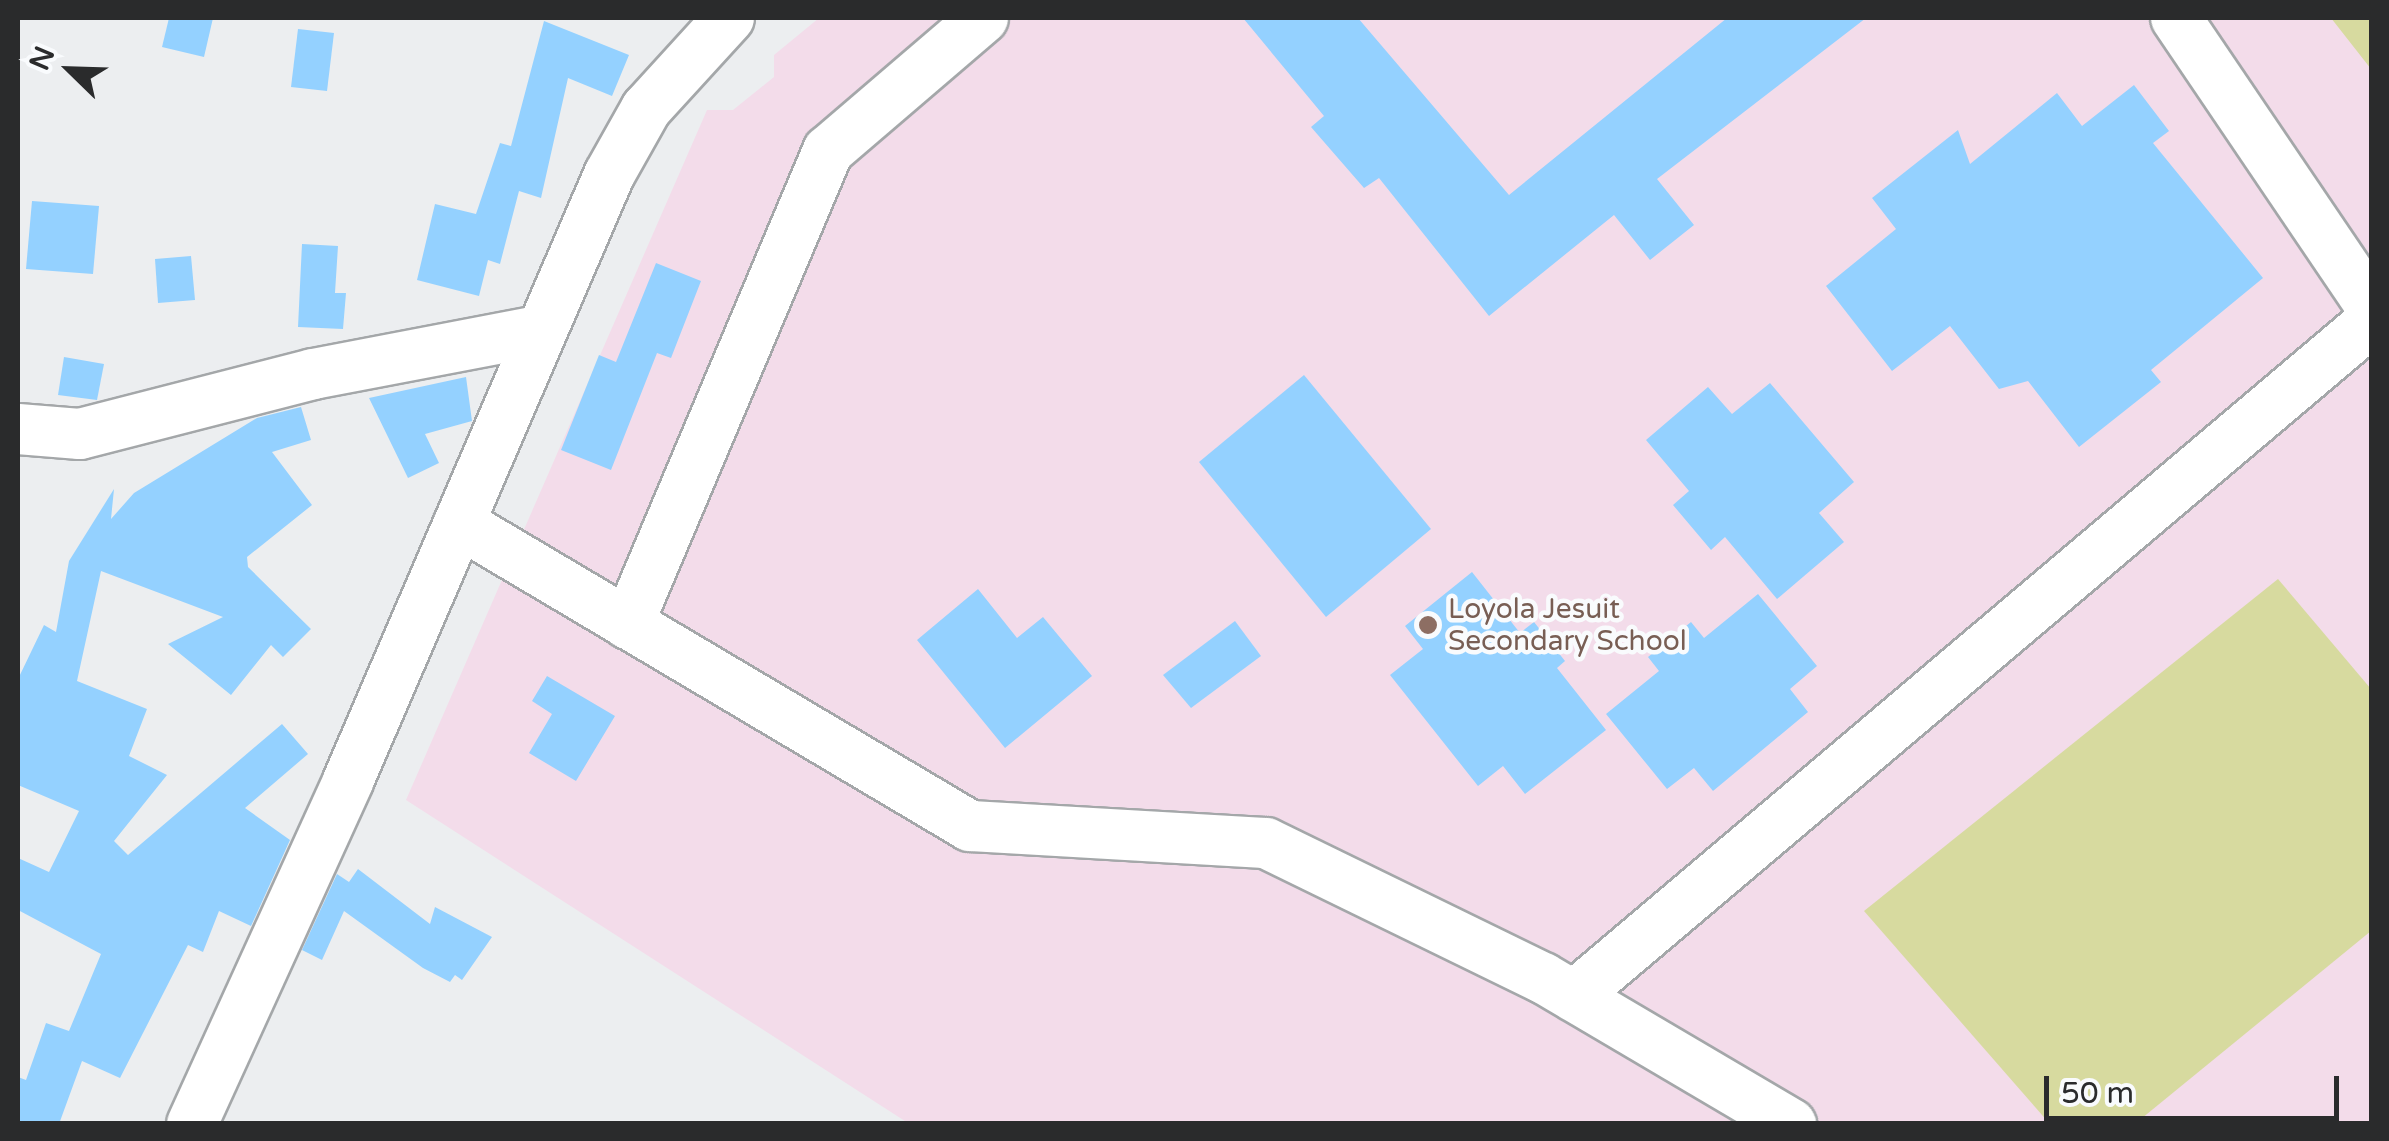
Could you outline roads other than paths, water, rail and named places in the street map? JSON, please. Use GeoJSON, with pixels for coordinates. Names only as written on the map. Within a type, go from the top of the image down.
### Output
{"type":"FeatureCollection","features":[{"type":"Feature","properties":{"kind":"street"},"geometry":{"type":"LineString","coordinates":[[192,1124],[459,524],[538,331],[646,109],[729,18]]}},
{"type":"Feature","properties":{"kind":"street"},"geometry":{"type":"LineString","coordinates":[[628,624],[828,151],[983,18]]}},
{"type":"Feature","properties":{"kind":"street"},"geometry":{"type":"LineString","coordinates":[[2176,18],[2372,307]]}},
{"type":"Feature","properties":{"kind":"street"},"geometry":{"type":"LineString","coordinates":[[1574,996],[2372,321]]}},
{"type":"Feature","properties":{"kind":"street"},"geometry":{"type":"LineString","coordinates":[[18,428],[80,434],[312,374],[538,331]]}},
{"type":"Feature","properties":{"kind":"street"},"geometry":{"type":"LineString","coordinates":[[459,524],[970,826],[1266,843],[1574,996],[1791,1124]]}},
{"type":"Feature","properties":{"kind":"place","name":"Loyola Jesuit Secondary School"},"geometry":{"type":"Point","coordinates":[1428,625]}}]}
